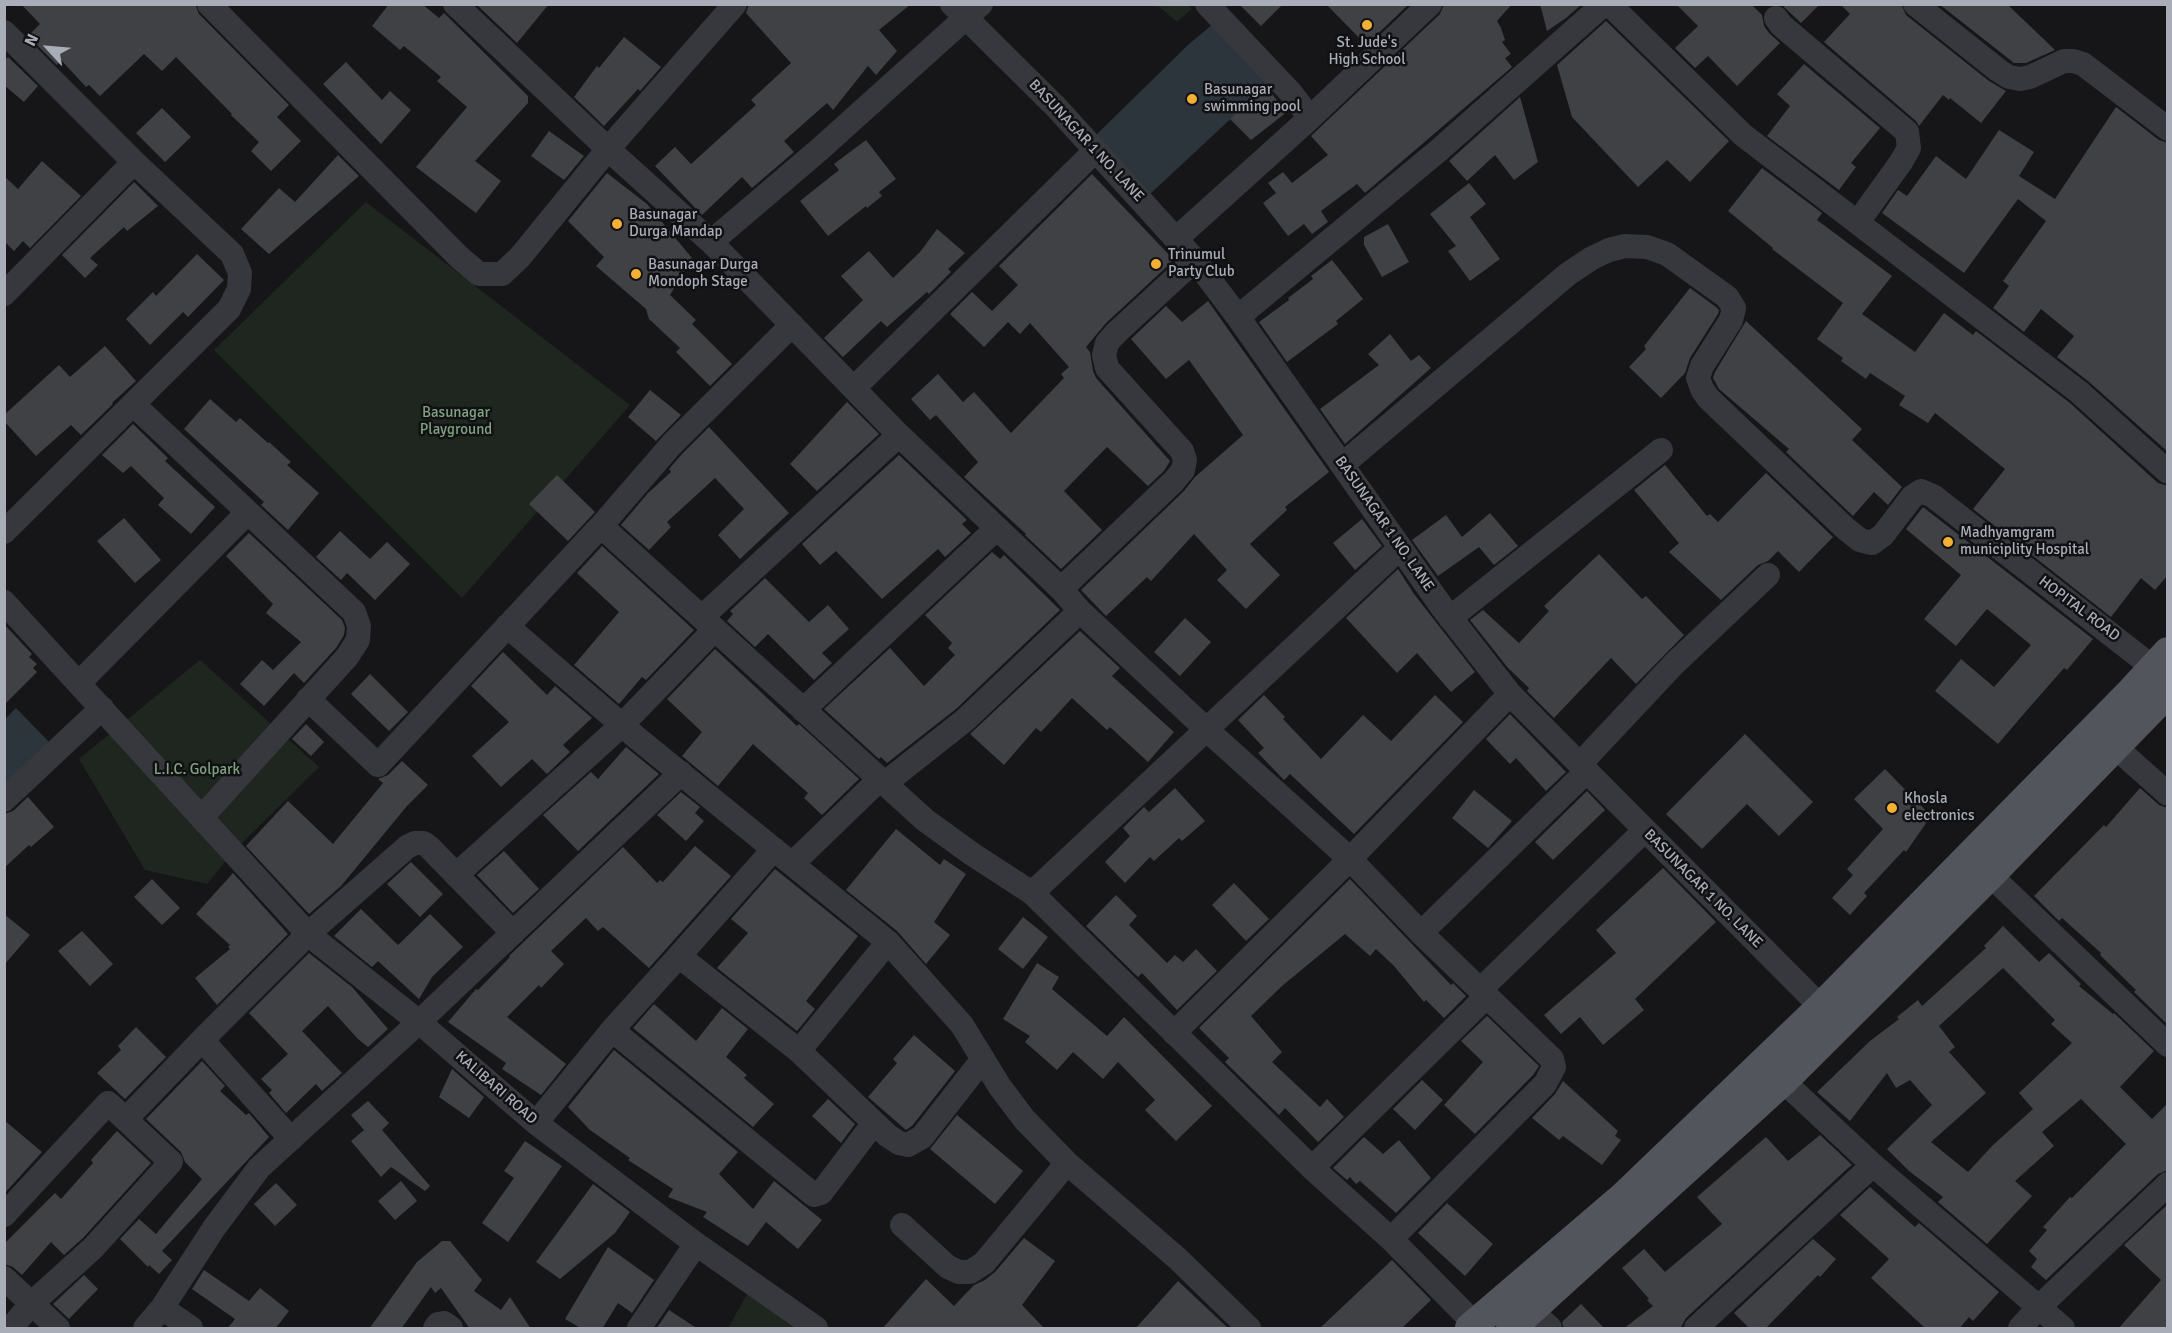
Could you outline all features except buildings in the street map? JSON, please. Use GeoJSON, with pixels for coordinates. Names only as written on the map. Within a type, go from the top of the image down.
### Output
{"type":"FeatureCollection","features":[{"type":"Feature","properties":{"kind":"main road"},"geometry":{"type":"LineString","coordinates":[[1473,1326],[1990,875],[2114,746],[2164,672]]}},
{"type":"Feature","properties":{"kind":"main road"},"geometry":{"type":"LineString","coordinates":[[1531,1323],[1783,1082],[1830,1016],[2164,672]]}},
{"type":"Feature","properties":{"kind":"street"},"geometry":{"type":"LineString","coordinates":[[209,4],[459,258],[479,274],[502,274],[520,257],[729,7]]}},
{"type":"Feature","properties":{"kind":"street"},"geometry":{"type":"LineString","coordinates":[[455,4],[608,149],[711,242],[899,435],[1061,589],[1080,611],[1350,859],[1421,933],[1552,1059],[1554,1067],[1545,1084],[1391,1239]]}},
{"type":"Feature","properties":{"kind":"street"},"geometry":{"type":"LineString","coordinates":[[1207,4],[1291,93],[1310,118]]}},
{"type":"Feature","properties":{"kind":"street"},"geometry":{"type":"LineString","coordinates":[[1177,238],[1310,118],[1430,4]]}},
{"type":"Feature","properties":{"kind":"street"},"geometry":{"type":"LineString","coordinates":[[1238,317],[1438,151],[1604,4]]}},
{"type":"Feature","properties":{"kind":"street"},"geometry":{"type":"LineString","coordinates":[[1609,4],[1743,135],[2079,392],[2168,472]]}},
{"type":"Feature","properties":{"kind":"street"},"geometry":{"type":"LineString","coordinates":[[1915,4],[2009,77],[2020,79],[2030,77],[2064,61],[2083,64],[2168,129]]}},
{"type":"Feature","properties":{"kind":"street"},"geometry":{"type":"LineString","coordinates":[[711,242],[820,149],[966,9]]}},
{"type":"Feature","properties":{"kind":"street","name":"BASUNAGAR 1 NO. LANE"},"geometry":{"type":"LineString","coordinates":[[966,9],[1195,260],[1238,317],[1450,618],[1510,694],[1830,1016]]}},
{"type":"Feature","properties":{"kind":"street"},"geometry":{"type":"LineString","coordinates":[[1776,18],[1781,25],[1907,132],[1909,148],[1858,222]]}},
{"type":"Feature","properties":{"kind":"street"},"geometry":{"type":"LineString","coordinates":[[4,532],[229,309],[238,290],[240,273],[232,254],[7,39]]}},
{"type":"Feature","properties":{"kind":"street"},"geometry":{"type":"LineString","coordinates":[[854,388],[1095,151]]}},
{"type":"Feature","properties":{"kind":"street"},"geometry":{"type":"LineString","coordinates":[[4,294],[134,162]]}},
{"type":"Feature","properties":{"kind":"street","name":"HOPITAL ROAD"},"geometry":{"type":"LineString","coordinates":[[1342,465],[1568,274],[1609,250],[1625,246],[1647,247],[1667,254],[1727,297],[1734,308],[1731,320],[1702,366],[1698,378],[1701,389],[1846,530],[1860,540],[1872,543],[1883,535],[1912,497],[1922,491],[1934,496],[2020,565],[2164,672]]}},
{"type":"Feature","properties":{"kind":"street"},"geometry":{"type":"LineString","coordinates":[[1061,589],[1174,482],[1183,470],[1185,460],[1182,450],[1107,368],[1104,355],[1107,343],[1116,333],[1195,260]]}},
{"type":"Feature","properties":{"kind":"street"},"geometry":{"type":"LineString","coordinates":[[308,699],[378,765],[601,526],[672,444],[792,325]]}},
{"type":"Feature","properties":{"kind":"street"},"geometry":{"type":"LineString","coordinates":[[134,405],[354,612],[359,626],[358,640],[346,657],[202,817]]}},
{"type":"Feature","properties":{"kind":"street"},"geometry":{"type":"LineString","coordinates":[[456,875],[622,724],[708,623],[899,435]]}},
{"type":"Feature","properties":{"kind":"street"},"geometry":{"type":"LineString","coordinates":[[1450,618],[1661,450]]}},
{"type":"Feature","properties":{"kind":"street"},"geometry":{"type":"LineString","coordinates":[[79,683],[247,513]]}},
{"type":"Feature","properties":{"kind":"street"},"geometry":{"type":"LineString","coordinates":[[601,526],[882,782],[949,838],[1032,893],[1312,1168],[1391,1239],[1473,1326]]}},
{"type":"Feature","properties":{"kind":"street"},"geometry":{"type":"LineString","coordinates":[[803,710],[997,528]]}},
{"type":"Feature","properties":{"kind":"street"},"geometry":{"type":"LineString","coordinates":[[1032,893],[1400,549]]}},
{"type":"Feature","properties":{"kind":"street"},"geometry":{"type":"LineString","coordinates":[[1421,933],[1584,768],[1674,664],[1768,575]]}},
{"type":"Feature","properties":{"kind":"street","name":"KALIBARI ROAD"},"geometry":{"type":"LineString","coordinates":[[4,602],[308,934],[419,1022],[536,1123],[696,1244],[816,1329]]}},
{"type":"Feature","properties":{"kind":"street"},"geometry":{"type":"LineString","coordinates":[[792,864],[882,782],[965,720],[1080,611]]}},
{"type":"Feature","properties":{"kind":"street"},"geometry":{"type":"LineString","coordinates":[[507,626],[681,773],[888,942],[962,1024],[1000,1087],[1025,1120],[1067,1163],[1178,1259],[1249,1329]]}},
{"type":"Feature","properties":{"kind":"street"},"geometry":{"type":"LineString","coordinates":[[1174,1033],[1350,859],[1510,694]]}},
{"type":"Feature","properties":{"kind":"street"},"geometry":{"type":"LineString","coordinates":[[4,800],[102,708]]}},
{"type":"Feature","properties":{"kind":"street"},"geometry":{"type":"LineString","coordinates":[[2114,746],[2168,794]]}},
{"type":"Feature","properties":{"kind":"street"},"geometry":{"type":"LineString","coordinates":[[145,1329],[162,1308],[214,1228],[259,1168],[419,1022],[681,773]]}},
{"type":"Feature","properties":{"kind":"street"},"geometry":{"type":"LineString","coordinates":[[1312,1168],[1645,830]]}},
{"type":"Feature","properties":{"kind":"street"},"geometry":{"type":"LineString","coordinates":[[126,1119],[308,934],[407,847],[415,843],[424,843],[429,847],[513,933]]}},
{"type":"Feature","properties":{"kind":"street"},"geometry":{"type":"LineString","coordinates":[[536,1123],[612,1030],[774,849]]}},
{"type":"Feature","properties":{"kind":"street"},"geometry":{"type":"LineString","coordinates":[[1990,875],[2168,1045]]}},
{"type":"Feature","properties":{"kind":"street"},"geometry":{"type":"LineString","coordinates":[[799,1051],[888,942]]}},
{"type":"Feature","properties":{"kind":"street"},"geometry":{"type":"LineString","coordinates":[[679,956],[799,1051],[874,1123],[899,1143],[908,1145],[922,1137],[983,1059]]}},
{"type":"Feature","properties":{"kind":"street"},"geometry":{"type":"LineString","coordinates":[[612,1030],[814,1195],[821,1193],[874,1123]]}},
{"type":"Feature","properties":{"kind":"street"},"geometry":{"type":"LineString","coordinates":[[202,1040],[291,1139]]}},
{"type":"Feature","properties":{"kind":"street"},"geometry":{"type":"LineString","coordinates":[[1783,1082],[1873,1165],[2063,1329]]}},
{"type":"Feature","properties":{"kind":"street"},"geometry":{"type":"LineString","coordinates":[[4,1215],[108,1104],[171,1162],[93,1248],[31,1304],[11,1329]]}},
{"type":"Feature","properties":{"kind":"street"},"geometry":{"type":"LineString","coordinates":[[902,1225],[948,1267],[959,1272],[970,1272],[984,1263],[1067,1163]]}},
{"type":"Feature","properties":{"kind":"street"},"geometry":{"type":"LineString","coordinates":[[1696,1329],[1873,1165]]}},
{"type":"Feature","properties":{"kind":"street"},"geometry":{"type":"LineString","coordinates":[[2020,1329],[2038,1308],[2168,1184]]}},
{"type":"Feature","properties":{"kind":"street"},"geometry":{"type":"LineString","coordinates":[[639,1329],[696,1244]]}},
{"type":"Feature","properties":{"kind":"street"},"geometry":{"type":"LineString","coordinates":[[4,1278],[58,1329]]}},
{"type":"Feature","properties":{"kind":"street"},"geometry":{"type":"LineString","coordinates":[[162,1308],[190,1329]]}},
{"type":"Feature","properties":{"kind":"street"},"geometry":{"type":"LineString","coordinates":[[435,1329],[438,1324],[444,1323],[451,1329]]}},
{"type":"Feature","properties":{"kind":"green space"},"geometry":{"type":"Polygon","coordinates":[[[1157,5],[1188,5],[1192,9],[1177,22],[1157,5]]]}},
{"type":"Feature","properties":{"kind":"green space","name":"Basunagar Playground"},"geometry":{"type":"Polygon","coordinates":[[[366,202],[630,405],[462,598],[214,350],[366,202]]]}},
{"type":"Feature","properties":{"kind":"green space","name":"L.I.C. Golpark"},"geometry":{"type":"Polygon","coordinates":[[[200,660],[319,767],[232,853],[207,884],[145,870],[79,759],[200,660]]]}},
{"type":"Feature","properties":{"kind":"green space"},"geometry":{"type":"Polygon","coordinates":[[[754,1282],[823,1328],[728,1328],[754,1282]]]}},
{"type":"Feature","properties":{"kind":"shaded area","name":"Basunagar swimming pool"},"geometry":{"type":"Polygon","coordinates":[[[1213,24],[1268,84],[1149,195],[1094,137],[1189,44],[1213,24]]]}},
{"type":"Feature","properties":{"kind":"shaded area"},"geometry":{"type":"Polygon","coordinates":[[[16,708],[54,747],[5,793],[5,719],[16,708]]]}},
{"type":"Feature","properties":{"kind":"place","name":"St. Jude's High School"},"geometry":{"type":"Point","coordinates":[1367,25]}},
{"type":"Feature","properties":{"kind":"place","name":"Basunagar swimming pool"},"geometry":{"type":"Point","coordinates":[1192,99]}},
{"type":"Feature","properties":{"kind":"place","name":"Basunagar Durga Mandap"},"geometry":{"type":"Point","coordinates":[617,224]}},
{"type":"Feature","properties":{"kind":"place","name":"Trinumul Party Club"},"geometry":{"type":"Point","coordinates":[1156,264]}},
{"type":"Feature","properties":{"kind":"place","name":"Basunagar Durga Mondoph Stage"},"geometry":{"type":"Point","coordinates":[636,274]}},
{"type":"Feature","properties":{"kind":"place","name":"Madhyamgram municiplity Hospital"},"geometry":{"type":"Point","coordinates":[1948,542]}},
{"type":"Feature","properties":{"kind":"place","name":"Khosla electronics"},"geometry":{"type":"Point","coordinates":[1892,808]}}]}
